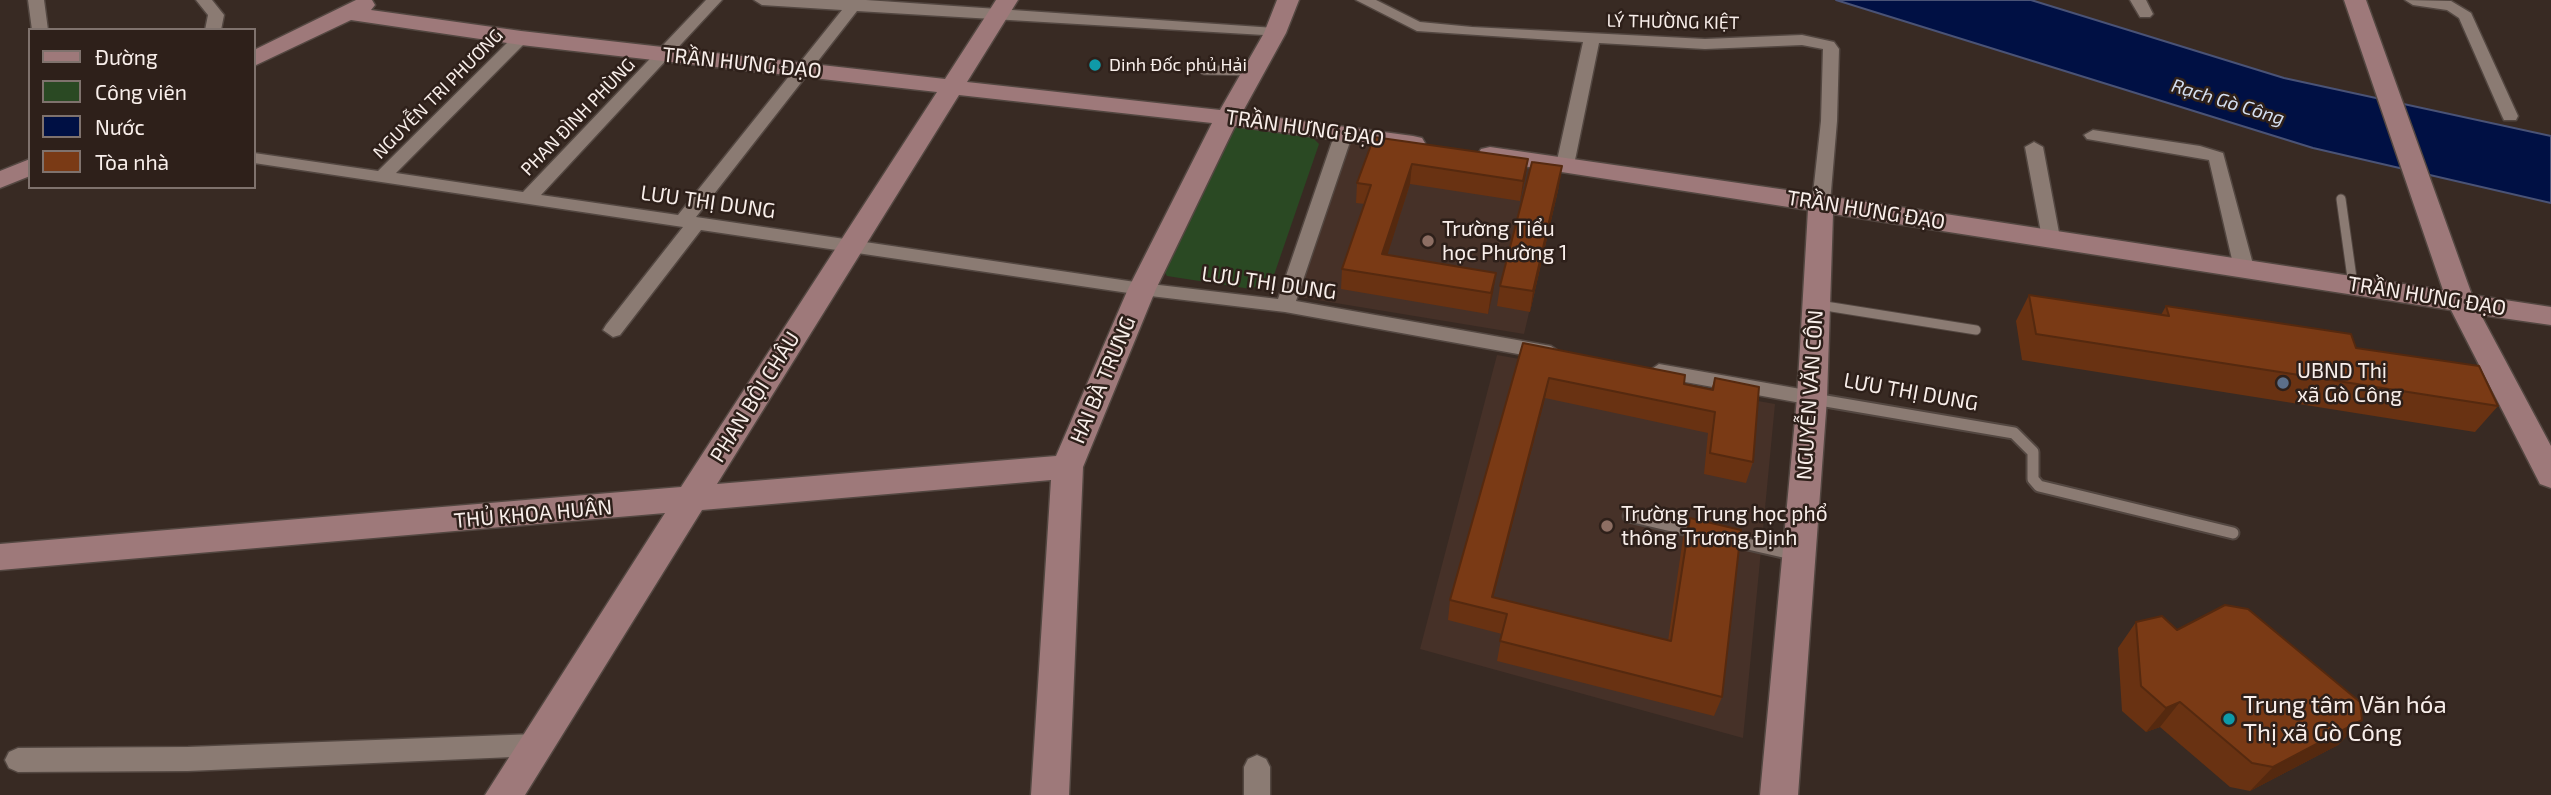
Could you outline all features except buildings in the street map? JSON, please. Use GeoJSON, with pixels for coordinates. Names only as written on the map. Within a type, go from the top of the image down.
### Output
{"type":"FeatureCollection","features":[{"type":"Feature","properties":{"kind":"street"},"geometry":{"type":"LineString","coordinates":[[36,0],[40,28]]}},
{"type":"Feature","properties":{"kind":"street"},"geometry":{"type":"LineString","coordinates":[[204,0],[216,15],[213,28]]}},
{"type":"Feature","properties":{"kind":"street"},"geometry":{"type":"LineString","coordinates":[[256,57],[374,0]]}},
{"type":"Feature","properties":{"kind":"street","name":"PHAN ĐÌNH PHÙNG"},"geometry":{"type":"LineString","coordinates":[[527,199],[714,0]]}},
{"type":"Feature","properties":{"kind":"street"},"geometry":{"type":"LineString","coordinates":[[762,0],[1002,8],[1275,33]]}},
{"type":"Feature","properties":{"kind":"street","name":"HAI BÀ TRƯNG"},"geometry":{"type":"LineString","coordinates":[[1050,795],[1067,467],[1142,289],[1227,118],[1275,33],[1288,0]]}},
{"type":"Feature","properties":{"kind":"street","name":"LÝ THƯỜNG KIỆT"},"geometry":{"type":"LineString","coordinates":[[1364,0],[1418,26],[1592,39],[1705,44],[1802,40],[1828,45],[1831,49],[1829,121],[1821,203]]}},
{"type":"Feature","properties":{"kind":"street"},"geometry":{"type":"LineString","coordinates":[[2355,0],[2460,300],[2551,476]]}},
{"type":"Feature","properties":{"kind":"street"},"geometry":{"type":"LineString","coordinates":[[2413,0],[2451,6],[2466,16],[2510,116]]}},
{"type":"Feature","properties":{"kind":"street"},"geometry":{"type":"LineString","coordinates":[[613,330],[801,69],[855,3]]}},
{"type":"Feature","properties":{"kind":"street","name":"PHAN BỘI CHÂU"},"geometry":{"type":"LineString","coordinates":[[504,795],[1002,8]]}},
{"type":"Feature","properties":{"kind":"street","name":"TRẦN HƯNG ĐẠO"},"geometry":{"type":"LineString","coordinates":[[346,13],[522,38],[1227,118],[1441,147]]}},
{"type":"Feature","properties":{"kind":"street","name":"NGUYỄN TRI PHƯƠNG"},"geometry":{"type":"LineString","coordinates":[[381,178],[522,38]]}},
{"type":"Feature","properties":{"kind":"street"},"geometry":{"type":"LineString","coordinates":[[1564,166],[1592,39]]}},
{"type":"Feature","properties":{"kind":"street"},"geometry":{"type":"LineString","coordinates":[[1286,306],[1344,133]]}},
{"type":"Feature","properties":{"kind":"street"},"geometry":{"type":"LineString","coordinates":[[2093,135],[2217,156],[2244,268]]}},
{"type":"Feature","properties":{"kind":"street"},"geometry":{"type":"LineString","coordinates":[[2034,146],[2051,238]]}},
{"type":"Feature","properties":{"kind":"street","name":"TRẦN HƯNG ĐẠO"},"geometry":{"type":"LineString","coordinates":[[1468,151],[2460,300],[2551,316]]}},
{"type":"Feature","properties":{"kind":"street","name":"LƯU THỊ DUNG"},"geometry":{"type":"LineString","coordinates":[[256,158],[1142,289],[1286,306],[1569,356]]}},
{"type":"Feature","properties":{"kind":"street"},"geometry":{"type":"LineString","coordinates":[[0,180],[28,167]]}},
{"type":"Feature","properties":{"kind":"street","name":"NGUYỄN VĂN CÔN"},"geometry":{"type":"LineString","coordinates":[[1779,795],[1812,398],[1821,203]]}},
{"type":"Feature","properties":{"kind":"street","name":"LƯU THỊ DUNG"},"geometry":{"type":"LineString","coordinates":[[1636,368],[1812,398]]}},
{"type":"Feature","properties":{"kind":"street","name":"THỦ KHOA HUÂN"},"geometry":{"type":"LineString","coordinates":[[0,557],[689,501],[1067,467]]}},
{"type":"Feature","properties":{"kind":"street"},"geometry":{"type":"LineString","coordinates":[[18,760],[188,759],[536,745]]}},
{"type":"Feature","properties":{"kind":"street"},"geometry":{"type":"LineString","coordinates":[[1257,767],[1257,795]]}},
{"type":"Feature","properties":{"kind":"lane"},"geometry":{"type":"LineString","coordinates":[[1205,70],[1254,71]]}},
{"type":"Feature","properties":{"kind":"lane"},"geometry":{"type":"LineString","coordinates":[[2341,200],[2353,285]]}},
{"type":"Feature","properties":{"kind":"lane"},"geometry":{"type":"LineString","coordinates":[[1816,304],[1976,330]]}},
{"type":"Feature","properties":{"kind":"lane","name":"LƯU THỊ DUNG"},"geometry":{"type":"LineString","coordinates":[[1812,398],[2014,433],[2034,452],[2033,479],[2039,486],[2233,533]]}},
{"type":"Feature","properties":{"kind":"lane"},"geometry":{"type":"LineString","coordinates":[[1629,516],[1798,556]]}},
{"type":"Feature","properties":{"kind":"shaded area","name":"Trường Tiểu học Phường 1"},"geometry":{"type":"Polygon","coordinates":[[[1341,140],[1562,172],[1524,334],[1293,296],[1341,140]]]}},
{"type":"Feature","properties":{"kind":"shaded area","name":"Trường Trung học phổ thông Trương Định"},"geometry":{"type":"Polygon","coordinates":[[[1497,355],[1775,404],[1743,738],[1420,649],[1497,355]]]}},
{"type":"Feature","properties":{"kind":"green space"},"geometry":{"type":"Polygon","coordinates":[[[1239,124],[1309,134],[1319,144],[1273,278],[1251,289],[1167,276],[1156,259],[1223,129],[1239,124]]]}},
{"type":"Feature","properties":{"kind":"water","name":"Rạch Gò Công"},"geometry":{"type":"Polygon","coordinates":[[[1836,0],[2031,0],[2284,78],[2551,136],[2551,203],[2313,148],[1836,0]]]}},
{"type":"Feature","properties":{"kind":"place","name":"Dinh Đốc phủ Hải"},"geometry":{"type":"Point","coordinates":[1095,65]}},
{"type":"Feature","properties":{"kind":"place","name":"Trường Tiểu học Phường 1"},"geometry":{"type":"Point","coordinates":[1428,241]}},
{"type":"Feature","properties":{"kind":"place","name":"UBND Thị xã Gò Công"},"geometry":{"type":"Point","coordinates":[2283,383]}},
{"type":"Feature","properties":{"kind":"place","name":"Trường Trung học phổ thông Trương Định"},"geometry":{"type":"Point","coordinates":[1607,526]}},
{"type":"Feature","properties":{"kind":"place","name":"Trung tâm Văn hóa Thị xã Gò Công"},"geometry":{"type":"Point","coordinates":[2229,719]}}]}
